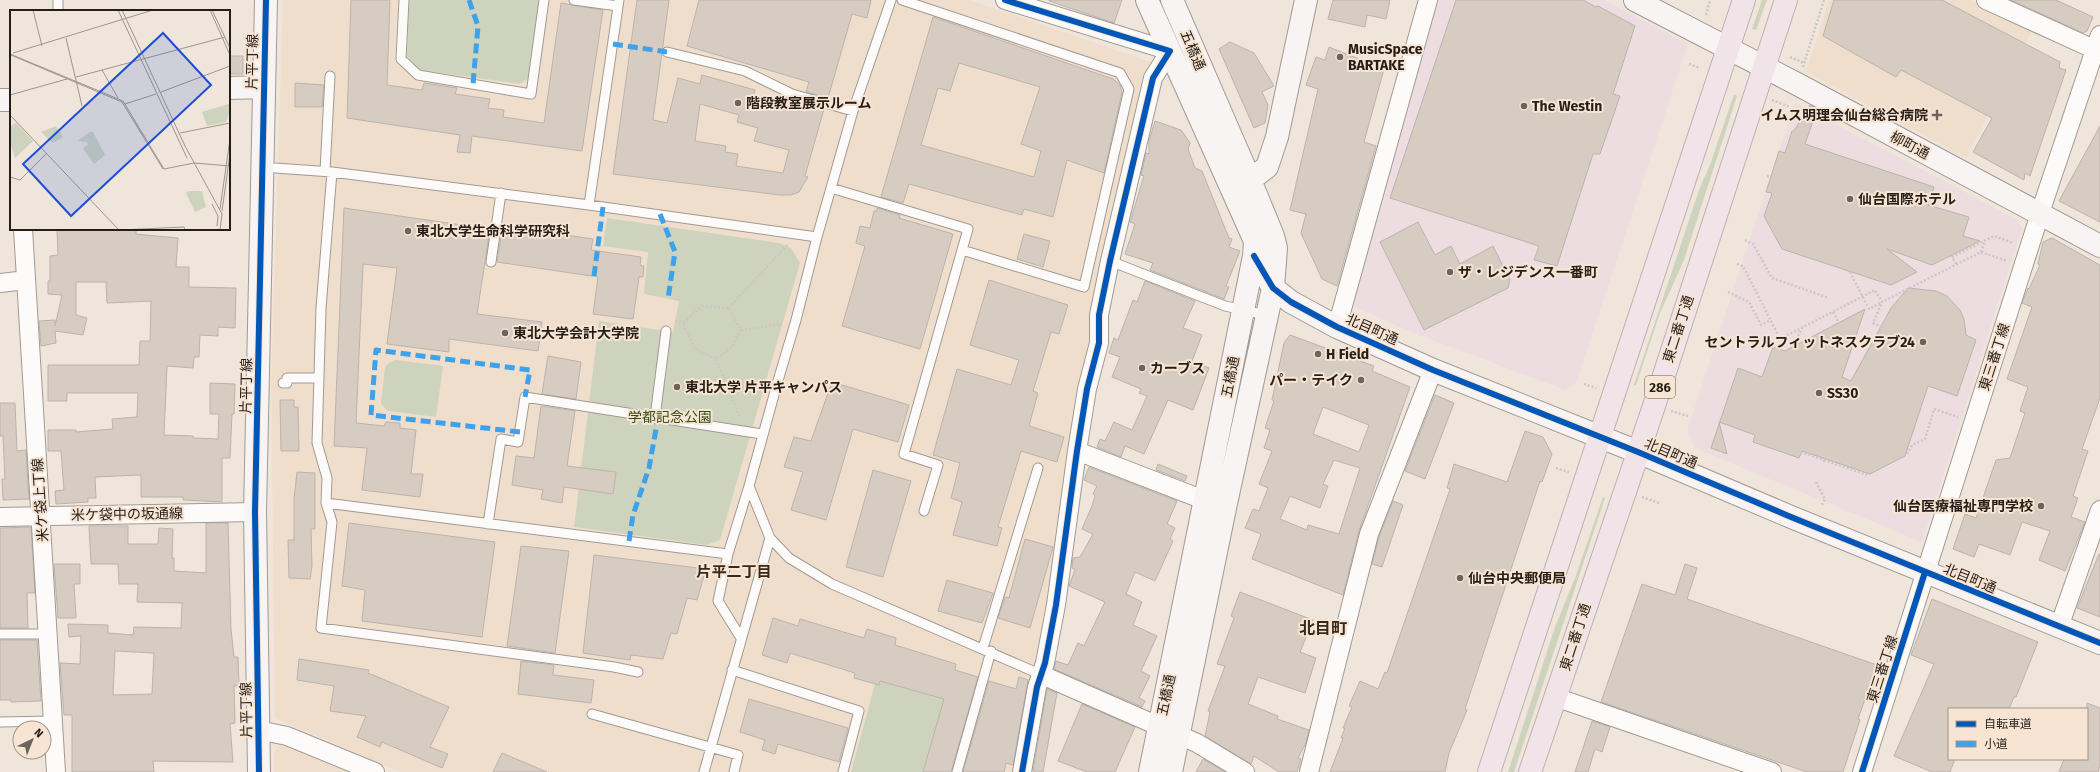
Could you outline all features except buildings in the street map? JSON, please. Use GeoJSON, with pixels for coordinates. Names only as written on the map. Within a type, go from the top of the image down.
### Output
{"type":"FeatureCollection","features":[{"type":"Feature","properties":{"kind":"highway"},"geometry":{"type":"LineString","coordinates":[[1490,772],[1744,0]]}},
{"type":"Feature","properties":{"kind":"highway","name":"東二番丁通"},"geometry":{"type":"LineString","coordinates":[[1530,772],[1638,452],[1786,0]]}},
{"type":"Feature","properties":{"kind":"street","name":"片平丁線"},"geometry":{"type":"LineString","coordinates":[[259,772],[254,512],[266,0]]}},
{"type":"Feature","properties":{"kind":"street"},"geometry":{"type":"LineString","coordinates":[[1005,0],[1170,51],[1153,78],[1110,261],[1099,315],[1099,343],[1087,389],[1077,451],[1056,605],[1042,675],[1037,687],[1022,772]]}},
{"type":"Feature","properties":{"kind":"street","name":"五橋通"},"geometry":{"type":"LineString","coordinates":[[1147,0],[1255,241],[1254,256],[1243,310],[1215,505],[1169,731],[1150,772]]}},
{"type":"Feature","properties":{"kind":"street","name":"五橋通"},"geometry":{"type":"LineString","coordinates":[[1172,0],[1250,180],[1273,236],[1276,248],[1273,288],[1215,505]]}},
{"type":"Feature","properties":{"kind":"street"},"geometry":{"type":"LineString","coordinates":[[1250,180],[1267,167],[1278,136],[1306,0]]}},
{"type":"Feature","properties":{"kind":"street"},"geometry":{"type":"LineString","coordinates":[[1337,327],[1428,0]]}},
{"type":"Feature","properties":{"kind":"street","name":"柳町通"},"geometry":{"type":"LineString","coordinates":[[1635,0],[1797,84],[2100,246]]}},
{"type":"Feature","properties":{"kind":"street"},"geometry":{"type":"LineString","coordinates":[[1986,0],[2098,46]]}},
{"type":"Feature","properties":{"kind":"street","name":"東三番丁線"},"geometry":{"type":"LineString","coordinates":[[1862,772],[2040,215],[2098,46]]}},
{"type":"Feature","properties":{"kind":"street"},"geometry":{"type":"LineString","coordinates":[[230,88],[263,87]]}},
{"type":"Feature","properties":{"kind":"street","name":"米ケ袋上丁線"},"geometry":{"type":"LineString","coordinates":[[23,230],[56,772]]}},
{"type":"Feature","properties":{"kind":"street","name":"北目町通"},"geometry":{"type":"LineString","coordinates":[[1254,256],[1273,288],[1291,302],[1337,327],[1433,370],[1638,452],[1925,572],[2100,643]]}},
{"type":"Feature","properties":{"kind":"street"},"geometry":{"type":"LineString","coordinates":[[0,283],[26,280]]}},
{"type":"Feature","properties":{"kind":"street"},"geometry":{"type":"LineString","coordinates":[[1309,772],[1369,534],[1433,370]]}},
{"type":"Feature","properties":{"kind":"street"},"geometry":{"type":"LineString","coordinates":[[1077,451],[1215,505]]}},
{"type":"Feature","properties":{"kind":"street"},"geometry":{"type":"LineString","coordinates":[[2059,627],[2100,510]]}},
{"type":"Feature","properties":{"kind":"street","name":"米ケ袋中の坂通線"},"geometry":{"type":"LineString","coordinates":[[0,517],[254,512]]}},
{"type":"Feature","properties":{"kind":"street"},"geometry":{"type":"LineString","coordinates":[[1042,675],[1197,743],[1245,772]]}},
{"type":"Feature","properties":{"kind":"street"},"geometry":{"type":"LineString","coordinates":[[1555,697],[1772,772]]}},
{"type":"Feature","properties":{"kind":"street"},"geometry":{"type":"LineString","coordinates":[[258,730],[287,736],[375,772]]}},
{"type":"Feature","properties":{"kind":"street","name":"五橋通"},"geometry":{"type":"LineString","coordinates":[[1169,731],[1171,772]]}},
{"type":"Feature","properties":{"kind":"lane"},"geometry":{"type":"LineString","coordinates":[[404,0],[401,59],[418,75],[531,94],[544,0]]}},
{"type":"Feature","properties":{"kind":"lane"},"geometry":{"type":"LineString","coordinates":[[574,0],[618,3],[589,204]]}},
{"type":"Feature","properties":{"kind":"lane"},"geometry":{"type":"LineString","coordinates":[[741,638],[718,600],[728,554],[749,486],[762,434],[795,322],[817,237],[853,111],[891,0]]}},
{"type":"Feature","properties":{"kind":"lane"},"geometry":{"type":"LineString","coordinates":[[902,0],[1120,73],[1129,89],[1084,287],[962,250]]}},
{"type":"Feature","properties":{"kind":"lane"},"geometry":{"type":"LineString","coordinates":[[667,52],[745,70],[792,94],[853,111]]}},
{"type":"Feature","properties":{"kind":"lane"},"geometry":{"type":"LineString","coordinates":[[330,76],[328,171],[321,308],[317,443],[327,478],[326,503],[332,522],[321,628],[614,666],[638,672]]}},
{"type":"Feature","properties":{"kind":"lane"},"geometry":{"type":"LineString","coordinates":[[275,168],[328,171],[589,204],[817,237]]}},
{"type":"Feature","properties":{"kind":"lane"},"geometry":{"type":"LineString","coordinates":[[831,188],[968,229],[904,454],[938,465],[924,511]]}},
{"type":"Feature","properties":{"kind":"lane"},"geometry":{"type":"LineString","coordinates":[[491,262],[501,193]]}},
{"type":"Feature","properties":{"kind":"lane"},"geometry":{"type":"LineString","coordinates":[[1110,261],[1225,306],[1266,315]]}},
{"type":"Feature","properties":{"kind":"lane"},"geometry":{"type":"LineString","coordinates":[[655,417],[666,331]]}},
{"type":"Feature","properties":{"kind":"lane"},"geometry":{"type":"LineString","coordinates":[[283,383],[287,383],[287,378],[319,378]]}},
{"type":"Feature","properties":{"kind":"lane"},"geometry":{"type":"LineString","coordinates":[[488,524],[501,439],[518,442],[525,397],[762,434]]}},
{"type":"Feature","properties":{"kind":"lane"},"geometry":{"type":"LineString","coordinates":[[957,772],[987,650],[1038,468]]}},
{"type":"Feature","properties":{"kind":"lane"},"geometry":{"type":"LineString","coordinates":[[749,486],[770,538],[789,558],[832,584],[1042,675]]}},
{"type":"Feature","properties":{"kind":"lane"},"geometry":{"type":"LineString","coordinates":[[326,503],[728,554]]}},
{"type":"Feature","properties":{"kind":"lane"},"geometry":{"type":"LineString","coordinates":[[704,772],[770,538]]}},
{"type":"Feature","properties":{"kind":"lane"},"geometry":{"type":"LineString","coordinates":[[0,634],[48,634]]}},
{"type":"Feature","properties":{"kind":"lane"},"geometry":{"type":"LineString","coordinates":[[732,670],[859,711],[843,772]]}},
{"type":"Feature","properties":{"kind":"lane"},"geometry":{"type":"LineString","coordinates":[[592,714],[738,755],[734,772]]}},
{"type":"Feature","properties":{"kind":"lane"},"geometry":{"type":"LineString","coordinates":[[0,722],[53,721]]}},
{"type":"Feature","properties":{"kind":"path"},"geometry":{"type":"LineString","coordinates":[[1802,69],[1824,0]]}},
{"type":"Feature","properties":{"kind":"path"},"geometry":{"type":"LineString","coordinates":[[1786,55],[1804,63]]}},
{"type":"Feature","properties":{"kind":"path"},"geometry":{"type":"LineString","coordinates":[[1689,64],[1700,68]]}},
{"type":"Feature","properties":{"kind":"path"},"geometry":{"type":"LineString","coordinates":[[1771,100],[1790,107]]}},
{"type":"Feature","properties":{"kind":"path"},"geometry":{"type":"LineString","coordinates":[[1767,176],[1771,177]]}},
{"type":"Feature","properties":{"kind":"path"},"geometry":{"type":"LineString","coordinates":[[729,308],[798,234]]}},
{"type":"Feature","properties":{"kind":"path"},"geometry":{"type":"LineString","coordinates":[[1956,264],[1952,257],[1994,236],[2014,243]]}},
{"type":"Feature","properties":{"kind":"path"},"geometry":{"type":"LineString","coordinates":[[1745,240],[1753,244],[1772,278],[1829,298]]}},
{"type":"Feature","properties":{"kind":"path"},"geometry":{"type":"LineString","coordinates":[[1869,309],[1981,252],[1985,241]]}},
{"type":"Feature","properties":{"kind":"path"},"geometry":{"type":"LineString","coordinates":[[1981,252],[2008,262]]}},
{"type":"Feature","properties":{"kind":"path"},"geometry":{"type":"LineString","coordinates":[[1737,264],[1743,266],[1780,339],[1876,290],[1882,302]]}},
{"type":"Feature","properties":{"kind":"path"},"geometry":{"type":"LineString","coordinates":[[1850,272],[1869,309],[1877,313]]}},
{"type":"Feature","properties":{"kind":"path"},"geometry":{"type":"LineString","coordinates":[[1728,292],[1749,302],[1761,325],[1771,320]]}},
{"type":"Feature","properties":{"kind":"path"},"geometry":{"type":"LineString","coordinates":[[1881,330],[1882,327],[1873,323],[1882,302]]}},
{"type":"Feature","properties":{"kind":"path"},"geometry":{"type":"LineString","coordinates":[[684,323],[702,306],[729,308]]}},
{"type":"Feature","properties":{"kind":"path"},"geometry":{"type":"LineString","coordinates":[[729,308],[741,330]]}},
{"type":"Feature","properties":{"kind":"path"},"geometry":{"type":"LineString","coordinates":[[1833,312],[1839,323]]}},
{"type":"Feature","properties":{"kind":"path"},"geometry":{"type":"LineString","coordinates":[[675,321],[684,323]]}},
{"type":"Feature","properties":{"kind":"path"},"geometry":{"type":"LineString","coordinates":[[741,330],[795,322]]}},
{"type":"Feature","properties":{"kind":"path"},"geometry":{"type":"LineString","coordinates":[[684,323],[695,349],[716,359],[746,431]]}},
{"type":"Feature","properties":{"kind":"path"},"geometry":{"type":"LineString","coordinates":[[1793,347],[1802,328]]}},
{"type":"Feature","properties":{"kind":"path"},"geometry":{"type":"LineString","coordinates":[[716,359],[732,347],[741,330]]}},
{"type":"Feature","properties":{"kind":"path"},"geometry":{"type":"LineString","coordinates":[[1584,384],[1596,388]]}},
{"type":"Feature","properties":{"kind":"path"},"geometry":{"type":"LineString","coordinates":[[1907,454],[1912,445],[1925,439],[1934,410],[1958,418]]}},
{"type":"Feature","properties":{"kind":"path"},"geometry":{"type":"LineString","coordinates":[[1671,411],[1688,416]]}},
{"type":"Feature","properties":{"kind":"path"},"geometry":{"type":"LineString","coordinates":[[1801,452],[1823,461],[1867,475]]}},
{"type":"Feature","properties":{"kind":"path"},"geometry":{"type":"LineString","coordinates":[[1556,468],[1571,473]]}},
{"type":"Feature","properties":{"kind":"path"},"geometry":{"type":"LineString","coordinates":[[1816,482],[1825,499],[1822,505]]}},
{"type":"Feature","properties":{"kind":"path"},"geometry":{"type":"LineString","coordinates":[[1641,497],[1659,503]]}},
{"type":"Feature","properties":{"kind":"shaded area","name":"東北大学 片平キャンパス"},"geometry":{"type":"Polygon","coordinates":[[[283,0],[970,0],[1150,62],[1099,288],[1059,538],[1018,772],[400,772],[275,718],[271,383],[283,0]]]}},
{"type":"Feature","properties":{"kind":"shaded area"},"geometry":{"type":"Polygon","coordinates":[[[1433,0],[1604,0],[1688,44],[1576,383],[1565,390],[1414,333],[1348,304],[1433,0]]]}},
{"type":"Feature","properties":{"kind":"shaded area","name":"イムス明理会仙台総合病院"},"geometry":{"type":"Polygon","coordinates":[[[1829,0],[1971,0],[2032,31],[1966,158],[1806,72],[1829,0]]]}},
{"type":"Feature","properties":{"kind":"shaded area","name":"SS30"},"geometry":{"type":"Polygon","coordinates":[[[1795,103],[2016,219],[2022,228],[1922,542],[1695,448],[1687,431],[1795,103]]]}},
{"type":"Feature","properties":{"kind":"shaded area"},"geometry":{"type":"Polygon","coordinates":[[[282,743],[352,772],[274,772],[274,752],[282,743]]]}},
{"type":"Feature","properties":{"kind":"green space"},"geometry":{"type":"Polygon","coordinates":[[[409,0],[539,0],[529,78],[520,84],[420,70],[407,56],[409,0]]]}},
{"type":"Feature","properties":{"kind":"green space"},"geometry":{"type":"Polygon","coordinates":[[[1762,0],[1767,0],[1756,30],[1752,29],[1762,0]]]}},
{"type":"Feature","properties":{"kind":"green space"},"geometry":{"type":"Polygon","coordinates":[[[1734,94],[1737,96],[1684,260],[1660,313],[1636,385],[1634,385],[1699,190],[1710,165],[1734,94]]]}},
{"type":"Feature","properties":{"kind":"green space","name":"学都記念公園"},"geometry":{"type":"Polygon","coordinates":[[[607,218],[779,243],[791,248],[800,263],[720,540],[707,545],[574,527],[599,321],[673,332],[679,301],[644,294],[648,252],[603,246],[607,218]]]}},
{"type":"Feature","properties":{"kind":"green space"},"geometry":{"type":"Polygon","coordinates":[[[395,360],[443,366],[436,417],[388,411],[381,404],[385,367],[395,360]]]}},
{"type":"Feature","properties":{"kind":"green space"},"geometry":{"type":"Polygon","coordinates":[[[1603,497],[1605,498],[1514,772],[1508,772],[1555,627],[1575,578],[1603,497]]]}},
{"type":"Feature","properties":{"kind":"green space"},"geometry":{"type":"Polygon","coordinates":[[[881,681],[944,699],[923,772],[851,772],[875,684],[879,685],[881,681]]]}},
{"type":"Feature","properties":{"kind":"marked path"},"geometry":{"type":"LineString","coordinates":[[469,0],[478,26],[473,84]]}},
{"type":"Feature","properties":{"kind":"marked path"},"geometry":{"type":"LineString","coordinates":[[613,44],[667,52]]}},
{"type":"Feature","properties":{"kind":"marked path"},"geometry":{"type":"LineString","coordinates":[[594,276],[603,207]]}},
{"type":"Feature","properties":{"kind":"marked path"},"geometry":{"type":"LineString","coordinates":[[660,214],[675,252],[668,299]]}},
{"type":"Feature","properties":{"kind":"marked path"},"geometry":{"type":"LineString","coordinates":[[520,432],[371,415],[376,350],[530,370],[525,397]]}},
{"type":"Feature","properties":{"kind":"marked path"},"geometry":{"type":"LineString","coordinates":[[629,541],[633,515],[649,468],[658,418]]}},
{"type":"Feature","properties":{"kind":"cycle path"},"geometry":{"type":"LineString","coordinates":[[259,772],[255,512],[266,0]]}},
{"type":"Feature","properties":{"kind":"cycle path"},"geometry":{"type":"LineString","coordinates":[[1005,0],[1170,51],[1153,78],[1110,261],[1099,315],[1099,343],[1087,389],[1077,451],[1056,605],[1045,663],[1037,687],[1022,772]]}},
{"type":"Feature","properties":{"kind":"cycle path"},"geometry":{"type":"LineString","coordinates":[[1254,256],[1273,288],[1291,302],[1337,327],[1433,370],[1638,452],[1791,517],[2100,643]]}},
{"type":"Feature","properties":{"kind":"cycle path"},"geometry":{"type":"LineString","coordinates":[[1862,772],[1925,572]]}},
{"type":"Feature","properties":{"kind":"place","name":"MusicSpace BARTAKE"},"geometry":{"type":"Point","coordinates":[1340,57]}},
{"type":"Feature","properties":{"kind":"place","name":"階段教室展示ルーム"},"geometry":{"type":"Point","coordinates":[738,103]}},
{"type":"Feature","properties":{"kind":"place","name":"The Westin"},"geometry":{"type":"Point","coordinates":[1524,106]}},
{"type":"Feature","properties":{"kind":"place","name":"イムス明理会仙台総合病院"},"geometry":{"type":"Point","coordinates":[1937,115]}},
{"type":"Feature","properties":{"kind":"place","name":"仙台国際ホテル"},"geometry":{"type":"Point","coordinates":[1850,199]}},
{"type":"Feature","properties":{"kind":"place","name":"東北大学生命科学研究科"},"geometry":{"type":"Point","coordinates":[408,231]}},
{"type":"Feature","properties":{"kind":"place","name":"ザ・レジデンス一番町"},"geometry":{"type":"Point","coordinates":[1450,272]}},
{"type":"Feature","properties":{"kind":"place","name":"東北大学会計大学院"},"geometry":{"type":"Point","coordinates":[505,333]}},
{"type":"Feature","properties":{"kind":"place","name":"セントラルフィットネスクラブ24"},"geometry":{"type":"Point","coordinates":[1923,342]}},
{"type":"Feature","properties":{"kind":"place","name":"H Field"},"geometry":{"type":"Point","coordinates":[1318,354]}},
{"type":"Feature","properties":{"kind":"place","name":"カーブス"},"geometry":{"type":"Point","coordinates":[1142,368]}},
{"type":"Feature","properties":{"kind":"place","name":"パー・テイク"},"geometry":{"type":"Point","coordinates":[1361,380]}},
{"type":"Feature","properties":{"kind":"place","name":"東北大学 片平キャンパス"},"geometry":{"type":"Point","coordinates":[677,387]}},
{"type":"Feature","properties":{"kind":"place","name":"SS30"},"geometry":{"type":"Point","coordinates":[1819,393]}},
{"type":"Feature","properties":{"kind":"place","name":"仙台医療福祉専門学校"},"geometry":{"type":"Point","coordinates":[2041,506]}},
{"type":"Feature","properties":{"kind":"place","name":"仙台中央郵便局"},"geometry":{"type":"Point","coordinates":[1460,578]}},
{"type":"Feature","properties":{"kind":"district","name":"片平二丁目"},"geometry":{"type":"Point","coordinates":[734,572]}},
{"type":"Feature","properties":{"kind":"district","name":"北目町"},"geometry":{"type":"Point","coordinates":[1323,628]}}]}
